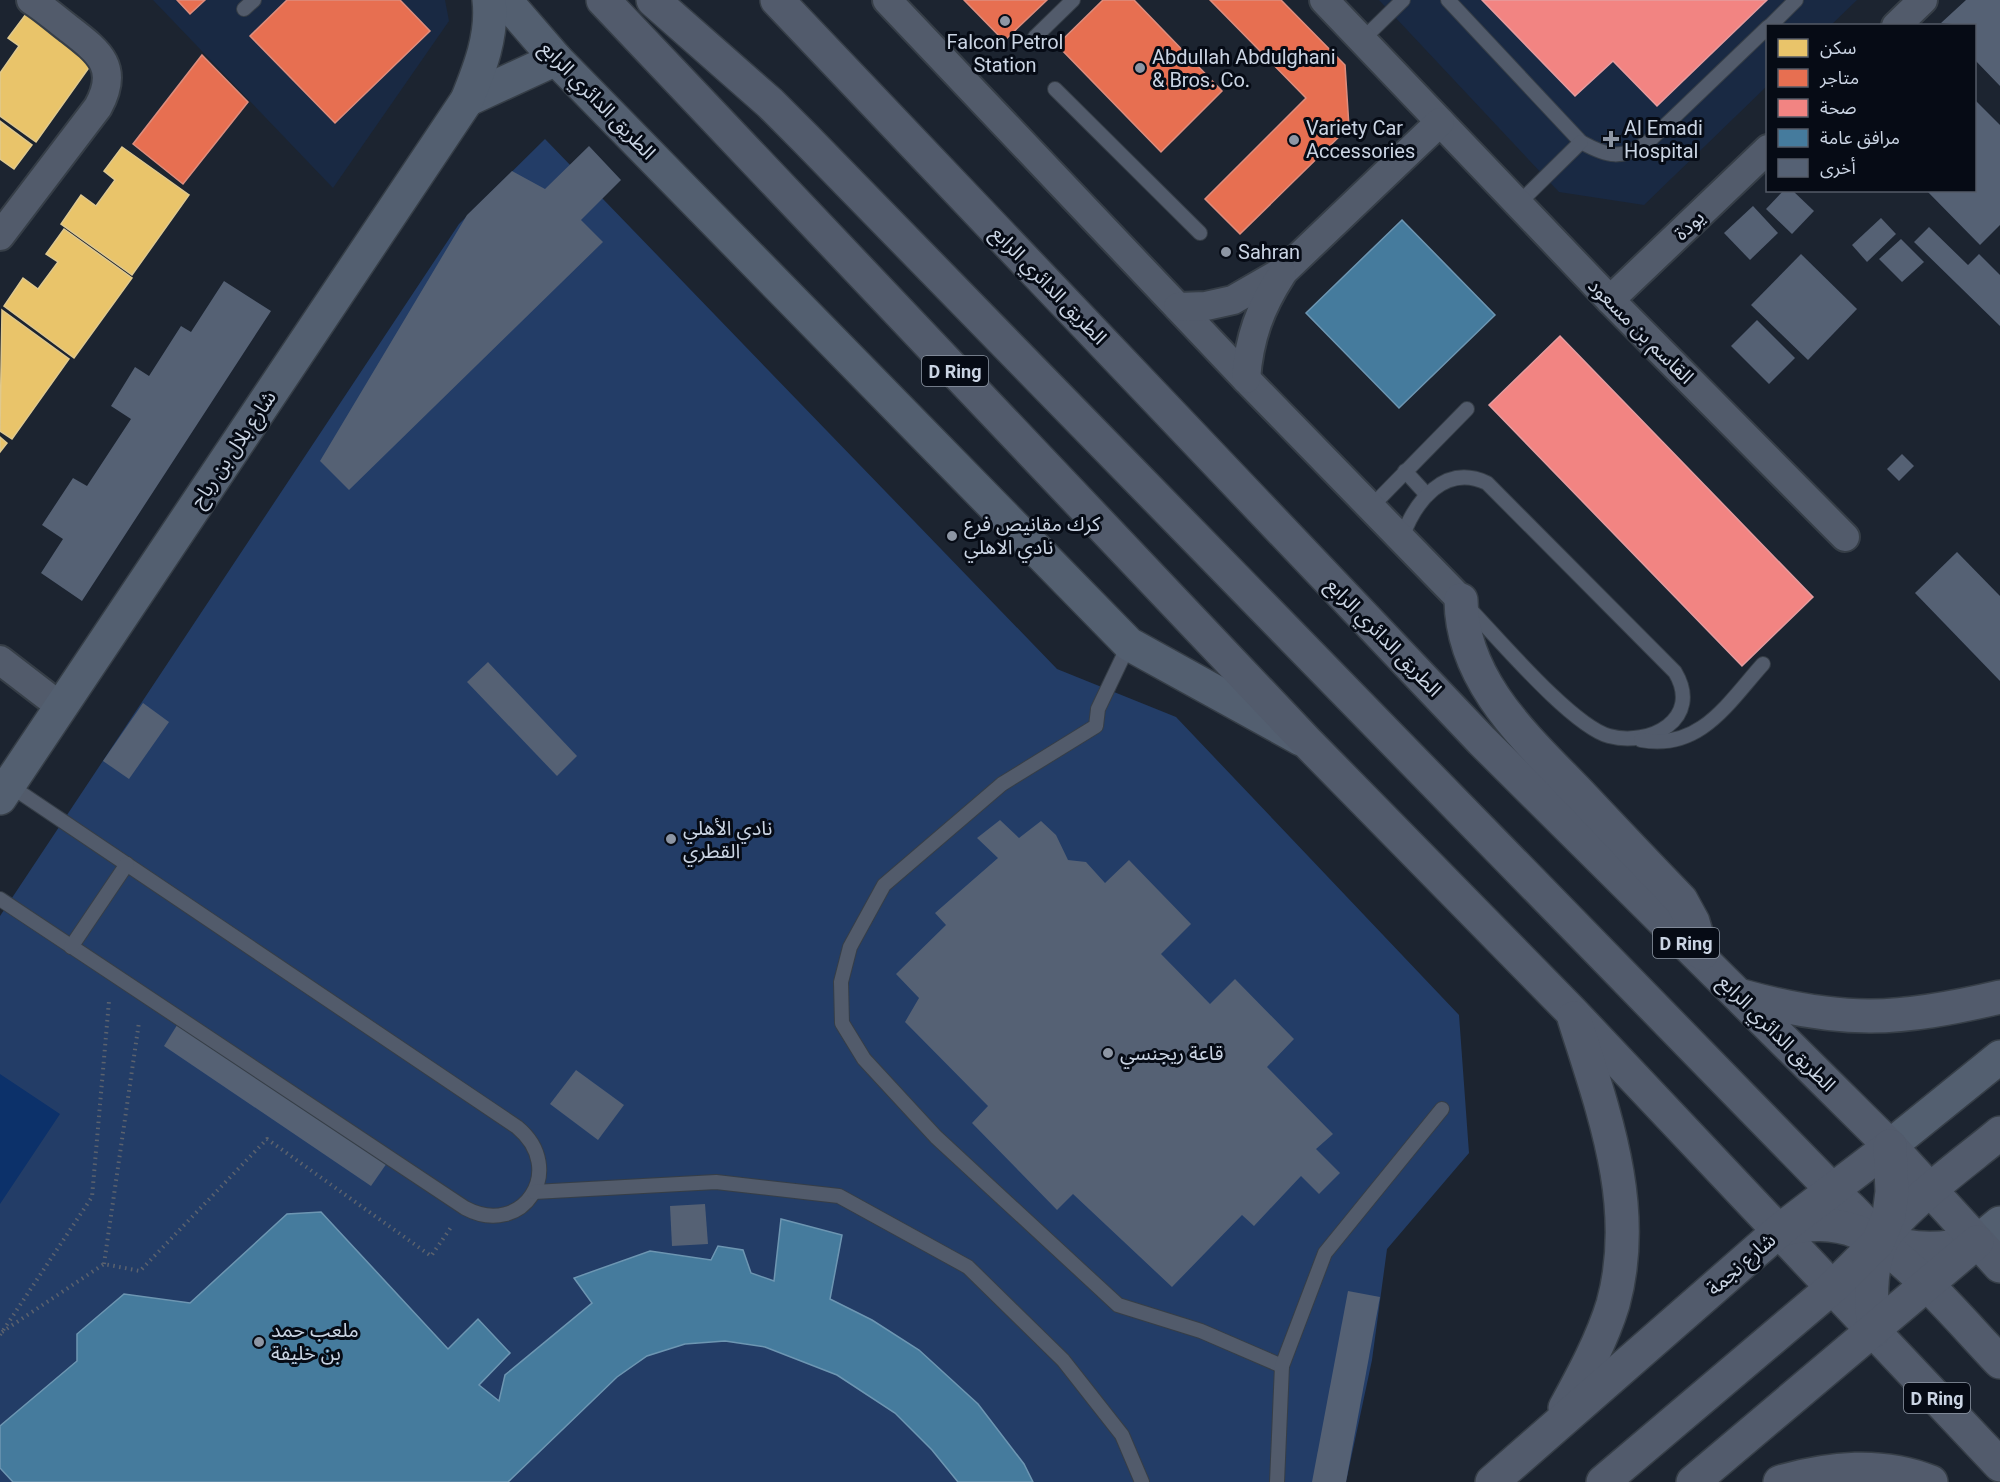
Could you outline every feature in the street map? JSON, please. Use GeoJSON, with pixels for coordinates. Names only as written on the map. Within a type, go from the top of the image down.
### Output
{"type":"FeatureCollection","features":[{"type":"Feature","properties":{"kind":"main road","name":"الطريق الدائري الرابع"},"geometry":{"type":"LineString","coordinates":[[603,0],[1307,742],[1571,1011],[1780,1230],[2000,1465]]}},
{"type":"Feature","properties":{"kind":"main road"},"geometry":{"type":"LineString","coordinates":[[653,0],[745,80],[806,139],[2000,1362]]}},
{"type":"Feature","properties":{"kind":"main road","name":"الطريق الدائري الرابع"},"geometry":{"type":"LineString","coordinates":[[777,0],[1482,741],[1739,994],[1890,1146],[1930,1190],[1989,1233],[2000,1266]]}},
{"type":"Feature","properties":{"kind":"main road"},"geometry":{"type":"LineString","coordinates":[[796,0],[812,36]]}},
{"type":"Feature","properties":{"kind":"main road"},"geometry":{"type":"LineString","coordinates":[[1461,600],[1462,626],[1488,690],[1514,725],[1681,900],[1693,922],[1704,961]]}},
{"type":"Feature","properties":{"kind":"main road"},"geometry":{"type":"LineString","coordinates":[[1739,994],[1795,1010],[1864,1018],[1926,1012],[2000,997]]}},
{"type":"Feature","properties":{"kind":"main road"},"geometry":{"type":"LineString","coordinates":[[1556,1424],[1604,1329],[1613,1305],[1623,1249],[1617,1170],[1571,1011]]}},
{"type":"Feature","properties":{"kind":"main road"},"geometry":{"type":"LineString","coordinates":[[1603,1482],[1833,1287],[1930,1190],[2000,1133]]}},
{"type":"Feature","properties":{"kind":"main road"},"geometry":{"type":"LineString","coordinates":[[1874,1331],[1871,1287],[1892,1192],[1890,1146]]}},
{"type":"Feature","properties":{"kind":"main road","name":"شارع نجمة"},"geometry":{"type":"LineString","coordinates":[[1492,1482],[1780,1230],[1890,1146]]}},
{"type":"Feature","properties":{"kind":"main road"},"geometry":{"type":"LineString","coordinates":[[1780,1230],[1820,1223],[1859,1232],[1881,1240],[1930,1249],[1954,1248],[1989,1233]]}},
{"type":"Feature","properties":{"kind":"main road"},"geometry":{"type":"LineString","coordinates":[[1693,1482],[1989,1233]]}},
{"type":"Feature","properties":{"kind":"main road"},"geometry":{"type":"LineString","coordinates":[[1780,1482],[1827,1471],[1852,1468],[1902,1474],[1931,1482]]}},
{"type":"Feature","properties":{"kind":"street"},"geometry":{"type":"LineString","coordinates":[[0,236],[98,107],[106,91],[108,74],[102,57],[31,0]]}},
{"type":"Feature","properties":{"kind":"street","name":"شارع بلال بن رباح"},"geometry":{"type":"LineString","coordinates":[[4,791],[467,100],[486,46],[491,18],[489,0]]}},
{"type":"Feature","properties":{"kind":"street","name":"الطريق الدائري الرابع"},"geometry":{"type":"LineString","coordinates":[[506,0],[556,59],[1129,644],[1307,742]]}},
{"type":"Feature","properties":{"kind":"street"},"geometry":{"type":"LineString","coordinates":[[888,0],[1246,379],[1461,600]]}},
{"type":"Feature","properties":{"kind":"street","name":"القاسم بن مسعود"},"geometry":{"type":"LineString","coordinates":[[1324,0],[1610,300],[1845,537]]}},
{"type":"Feature","properties":{"kind":"street"},"geometry":{"type":"LineString","coordinates":[[1898,24],[1923,0]]}},
{"type":"Feature","properties":{"kind":"street"},"geometry":{"type":"LineString","coordinates":[[467,100],[556,59]]}},
{"type":"Feature","properties":{"kind":"street"},"geometry":{"type":"LineString","coordinates":[[1178,307],[1206,306],[1233,300],[1258,288],[1285,270],[1440,122]]}},
{"type":"Feature","properties":{"kind":"street","name":"يودة"},"geometry":{"type":"LineString","coordinates":[[1610,300],[1766,150]]}},
{"type":"Feature","properties":{"kind":"street"},"geometry":{"type":"LineString","coordinates":[[1246,379],[1248,352],[1254,325],[1266,299],[1285,270]]}},
{"type":"Feature","properties":{"kind":"street"},"geometry":{"type":"LineString","coordinates":[[0,660],[61,707]]}},
{"type":"Feature","properties":{"kind":"street","name":"شارع نجمة"},"geometry":{"type":"LineString","coordinates":[[1890,1146],[2000,1057]]}},
{"type":"Feature","properties":{"kind":"lane"},"geometry":{"type":"LineString","coordinates":[[1035,37],[1073,0]]}},
{"type":"Feature","properties":{"kind":"lane"},"geometry":{"type":"LineString","coordinates":[[1362,40],[1403,0]]}},
{"type":"Feature","properties":{"kind":"lane"},"geometry":{"type":"LineString","coordinates":[[1448,0],[1581,142],[1604,154],[1635,151],[1648,142],[1766,28]]}},
{"type":"Feature","properties":{"kind":"lane"},"geometry":{"type":"LineString","coordinates":[[1770,24],[1796,0]]}},
{"type":"Feature","properties":{"kind":"lane"},"geometry":{"type":"LineString","coordinates":[[1055,89],[1200,233]]}},
{"type":"Feature","properties":{"kind":"lane"},"geometry":{"type":"LineString","coordinates":[[1518,204],[1581,142]]}},
{"type":"Feature","properties":{"kind":"lane"},"geometry":{"type":"LineString","coordinates":[[1371,507],[1467,409]]}},
{"type":"Feature","properties":{"kind":"lane"},"geometry":{"type":"LineString","coordinates":[[1405,471],[1427,495]]}},
{"type":"Feature","properties":{"kind":"lane"},"geometry":{"type":"LineString","coordinates":[[1402,538],[1412,515],[1427,495],[1449,479],[1462,476],[1487,483],[1675,672],[1683,690],[1683,700],[1676,718],[1665,729],[1637,739]]}},
{"type":"Feature","properties":{"kind":"lane"},"geometry":{"type":"LineString","coordinates":[[1461,600],[1580,721],[1607,736],[1665,742],[1692,735],[1712,720],[1763,664]]}},
{"type":"Feature","properties":{"kind":"lane"},"geometry":{"type":"LineString","coordinates":[[1129,644],[1098,709],[1096,726],[1002,784],[884,885],[850,947],[841,982],[842,1023],[864,1059],[936,1137],[1118,1305],[1201,1331],[1282,1366]]}},
{"type":"Feature","properties":{"kind":"lane"},"geometry":{"type":"LineString","coordinates":[[0,899],[465,1208],[477,1214],[503,1215],[526,1203],[534,1192],[540,1178],[536,1149],[528,1136],[517,1127],[127,864],[4,791]]}},
{"type":"Feature","properties":{"kind":"lane"},"geometry":{"type":"LineString","coordinates":[[71,947],[127,864]]}},
{"type":"Feature","properties":{"kind":"lane"},"geometry":{"type":"LineString","coordinates":[[1277,1482],[1282,1366],[1325,1253],[1442,1109]]}},
{"type":"Feature","properties":{"kind":"lane"},"geometry":{"type":"LineString","coordinates":[[534,1192],[716,1182],[839,1196],[968,1268],[1063,1360],[1122,1436],[1142,1482]]}},
{"type":"Feature","properties":{"kind":"path"},"geometry":{"type":"LineString","coordinates":[[1,1333],[92,1197],[112,973]]}},
{"type":"Feature","properties":{"kind":"path"},"geometry":{"type":"LineString","coordinates":[[104,1264],[143,994]]}},
{"type":"Feature","properties":{"kind":"path"},"geometry":{"type":"LineString","coordinates":[[1,1333],[104,1264],[140,1271],[267,1138],[431,1256],[465,1208]]}},
{"type":"Feature","properties":{"kind":"shaded area"},"geometry":{"type":"Polygon","coordinates":[[[153,0],[445,0],[449,21],[333,188],[153,0]]]}},
{"type":"Feature","properties":{"kind":"shaded area","name":"Al Emadi Hospital"},"geometry":{"type":"Polygon","coordinates":[[[1379,0],[1857,0],[1832,24],[1766,24],[1766,87],[1644,205],[1559,192],[1379,0]]]}},
{"type":"Feature","properties":{"kind":"shaded area","name":"نادي الأهلي القطري"},"geometry":{"type":"Polygon","coordinates":[[[545,139],[1057,669],[1176,717],[1459,1015],[1469,1153],[1387,1249],[1372,1360],[1346,1482],[0,1482],[0,916],[459,224],[545,139]]]}},
{"type":"Feature","properties":{"kind":"shaded area"},"geometry":{"type":"Polygon","coordinates":[[[0,1074],[60,1114],[0,1204],[0,1074]]]}},
{"type":"Feature","properties":{"kind":"building: سكن"},"geometry":{"type":"Polygon","coordinates":[[[26,14],[93,62],[36,142],[0,116],[0,73],[19,46],[8,38],[26,14]]]}},
{"type":"Feature","properties":{"kind":"building: سكن"},"geometry":{"type":"Polygon","coordinates":[[[0,121],[32,145],[14,169],[0,159],[0,121]]]}},
{"type":"Feature","properties":{"kind":"building: سكن"},"geometry":{"type":"Polygon","coordinates":[[[122,147],[189,195],[132,275],[61,224],[81,195],[96,206],[115,180],[104,171],[122,147]]]}},
{"type":"Feature","properties":{"kind":"building: سكن"},"geometry":{"type":"Polygon","coordinates":[[[64,229],[132,278],[74,358],[4,306],[23,278],[38,289],[58,262],[46,254],[64,229]]]}},
{"type":"Feature","properties":{"kind":"building: سكن"},"geometry":{"type":"Polygon","coordinates":[[[2,310],[69,359],[12,439],[0,431],[2,310]]]}},
{"type":"Feature","properties":{"kind":"building: سكن"},"geometry":{"type":"Polygon","coordinates":[[[0,437],[7,443],[0,452],[0,437]]]}},
{"type":"Feature","properties":{"kind":"building: متاجر"},"geometry":{"type":"Polygon","coordinates":[[[177,0],[205,0],[190,14],[177,0]]]}},
{"type":"Feature","properties":{"kind":"building: متاجر"},"geometry":{"type":"Polygon","coordinates":[[[287,0],[400,0],[430,31],[335,123],[250,36],[287,0]]]}},
{"type":"Feature","properties":{"kind":"building: متاجر","name":"Falcon Petrol Station"},"geometry":{"type":"Polygon","coordinates":[[[964,0],[1047,0],[1004,41],[964,0]]]}},
{"type":"Feature","properties":{"kind":"building: متاجر","name":"Abdullah Abdulghani & Bros. Co."},"geometry":{"type":"Polygon","coordinates":[[[1103,0],[1134,0],[1222,91],[1161,152],[1057,45],[1103,0]]]}},
{"type":"Feature","properties":{"kind":"building: متاجر"},"geometry":{"type":"Polygon","coordinates":[[[1210,0],[1281,0],[1345,65],[1349,127],[1240,234],[1205,199],[1306,98],[1210,0]]]}},
{"type":"Feature","properties":{"kind":"building: متاجر"},"geometry":{"type":"Polygon","coordinates":[[[202,55],[248,102],[183,184],[133,144],[202,55]]]}},
{"type":"Feature","properties":{"kind":"building: صحة"},"geometry":{"type":"Polygon","coordinates":[[[1482,0],[1767,0],[1657,106],[1613,61],[1575,96],[1482,0]]]}},
{"type":"Feature","properties":{"kind":"building: صحة"},"geometry":{"type":"Polygon","coordinates":[[[1560,336],[1813,597],[1742,666],[1489,405],[1560,336]]]}},
{"type":"Feature","properties":{"kind":"building: مرافق عامة"},"geometry":{"type":"Polygon","coordinates":[[[1402,220],[1495,315],[1399,408],[1306,313],[1402,220]]]}},
{"type":"Feature","properties":{"kind":"building: مرافق عامة","name":"ملعب حمد بن خليفة"},"geometry":{"type":"Polygon","coordinates":[[[321,1212],[448,1349],[478,1319],[510,1353],[479,1385],[499,1401],[505,1375],[592,1303],[574,1278],[650,1251],[711,1260],[718,1246],[743,1250],[751,1273],[774,1281],[781,1219],[842,1235],[830,1299],[872,1320],[919,1350],[978,1404],[1024,1464],[1033,1482],[958,1482],[932,1450],[895,1413],[837,1375],[765,1347],[725,1341],[685,1344],[647,1356],[617,1377],[508,1482],[13,1482],[0,1468],[0,1426],[77,1361],[77,1334],[124,1294],[190,1303],[287,1214],[321,1212]]]}},
{"type":"Feature","properties":{"kind":"building: أخرى"},"geometry":{"type":"Polygon","coordinates":[[[1966,0],[2000,0],[2000,86],[1976,61],[1976,24],[1941,23],[1966,0]]]}},
{"type":"Feature","properties":{"kind":"building: أخرى"},"geometry":{"type":"Polygon","coordinates":[[[1976,101],[2000,125],[2000,225],[1980,245],[1928,192],[1976,192],[1976,101]]]}},
{"type":"Feature","properties":{"kind":"building: أخرى"},"geometry":{"type":"Polygon","coordinates":[[[589,146],[621,180],[581,220],[603,242],[349,490],[320,461],[467,215],[512,171],[545,189],[589,146]]]}},
{"type":"Feature","properties":{"kind":"building: أخرى"},"geometry":{"type":"Polygon","coordinates":[[[1782,192],[1794,192],[1814,211],[1792,234],[1766,209],[1782,192]]]}},
{"type":"Feature","properties":{"kind":"building: أخرى"},"geometry":{"type":"Polygon","coordinates":[[[1753,206],[1778,233],[1750,260],[1724,233],[1753,206]]]}},
{"type":"Feature","properties":{"kind":"building: أخرى"},"geometry":{"type":"Polygon","coordinates":[[[1881,218],[1896,234],[1867,262],[1852,245],[1881,218]]]}},
{"type":"Feature","properties":{"kind":"building: أخرى"},"geometry":{"type":"Polygon","coordinates":[[[1929,227],[1968,265],[1979,254],[2000,275],[2000,326],[1914,242],[1929,227]]]}},
{"type":"Feature","properties":{"kind":"building: أخرى"},"geometry":{"type":"Polygon","coordinates":[[[1901,239],[1924,262],[1902,282],[1879,259],[1901,239]]]}},
{"type":"Feature","properties":{"kind":"building: أخرى"},"geometry":{"type":"Polygon","coordinates":[[[1801,254],[1857,309],[1808,360],[1751,305],[1801,254]]]}},
{"type":"Feature","properties":{"kind":"building: أخرى"},"geometry":{"type":"Polygon","coordinates":[[[224,281],[271,311],[82,601],[41,573],[63,539],[42,525],[73,478],[87,486],[131,419],[111,406],[135,367],[149,376],[181,326],[191,332],[224,281]]]}},
{"type":"Feature","properties":{"kind":"building: أخرى"},"geometry":{"type":"Polygon","coordinates":[[[1757,320],[1795,358],[1769,384],[1731,346],[1757,320]]]}},
{"type":"Feature","properties":{"kind":"building: أخرى"},"geometry":{"type":"Polygon","coordinates":[[[1902,454],[1914,466],[1899,481],[1887,469],[1902,454]]]}},
{"type":"Feature","properties":{"kind":"building: أخرى"},"geometry":{"type":"Polygon","coordinates":[[[1957,552],[2000,596],[2000,681],[1915,593],[1957,552]]]}},
{"type":"Feature","properties":{"kind":"building: أخرى"},"geometry":{"type":"Polygon","coordinates":[[[488,662],[577,756],[557,776],[467,682],[488,662]]]}},
{"type":"Feature","properties":{"kind":"building: أخرى"},"geometry":{"type":"Polygon","coordinates":[[[143,703],[169,722],[129,779],[103,761],[143,703]]]}},
{"type":"Feature","properties":{"kind":"building: أخرى","name":"قاعة ريجنسي"},"geometry":{"type":"Polygon","coordinates":[[[1000,820],[1019,838],[1041,821],[1056,835],[1068,860],[1086,862],[1105,883],[1129,860],[1191,924],[1161,954],[1210,1004],[1235,979],[1294,1039],[1267,1067],[1333,1134],[1316,1149],[1340,1173],[1319,1194],[1301,1176],[1254,1226],[1242,1215],[1172,1287],[1073,1194],[1057,1210],[972,1123],[988,1106],[905,1022],[919,998],[896,974],[946,925],[935,913],[998,858],[977,838],[1000,820]]]}},
{"type":"Feature","properties":{"kind":"building: أخرى"},"geometry":{"type":"Polygon","coordinates":[[[179,1022],[387,1163],[371,1186],[164,1046],[179,1022]]]}},
{"type":"Feature","properties":{"kind":"building: أخرى"},"geometry":{"type":"Polygon","coordinates":[[[576,1070],[624,1105],[598,1140],[550,1104],[576,1070]]]}},
{"type":"Feature","properties":{"kind":"building: أخرى"},"geometry":{"type":"Polygon","coordinates":[[[705,1204],[708,1244],[672,1246],[670,1206],[705,1204]]]}},
{"type":"Feature","properties":{"kind":"building: أخرى"},"geometry":{"type":"Polygon","coordinates":[[[1348,1291],[1380,1297],[1346,1482],[1312,1482],[1348,1291]]]}},
{"type":"Feature","properties":{"kind":"place","name":"Falcon Petrol Station"},"geometry":{"type":"Point","coordinates":[1005,21]}},
{"type":"Feature","properties":{"kind":"place","name":"Abdullah Abdulghani & Bros. Co."},"geometry":{"type":"Point","coordinates":[1140,68]}},
{"type":"Feature","properties":{"kind":"place","name":"Al Emadi Hospital"},"geometry":{"type":"Point","coordinates":[1611,139]}},
{"type":"Feature","properties":{"kind":"place","name":"Variety Car Accessories"},"geometry":{"type":"Point","coordinates":[1294,140]}},
{"type":"Feature","properties":{"kind":"place","name":"Sahran"},"geometry":{"type":"Point","coordinates":[1226,252]}},
{"type":"Feature","properties":{"kind":"place","name":"كرك مقانيص فرع نادي الاهلي"},"geometry":{"type":"Point","coordinates":[952,536]}},
{"type":"Feature","properties":{"kind":"place","name":"نادي الأهلي القطري"},"geometry":{"type":"Point","coordinates":[671,839]}},
{"type":"Feature","properties":{"kind":"place","name":"قاعة ريجنسي"},"geometry":{"type":"Point","coordinates":[1108,1053]}},
{"type":"Feature","properties":{"kind":"place","name":"ملعب حمد بن خليفة"},"geometry":{"type":"Point","coordinates":[259,1342]}}]}
